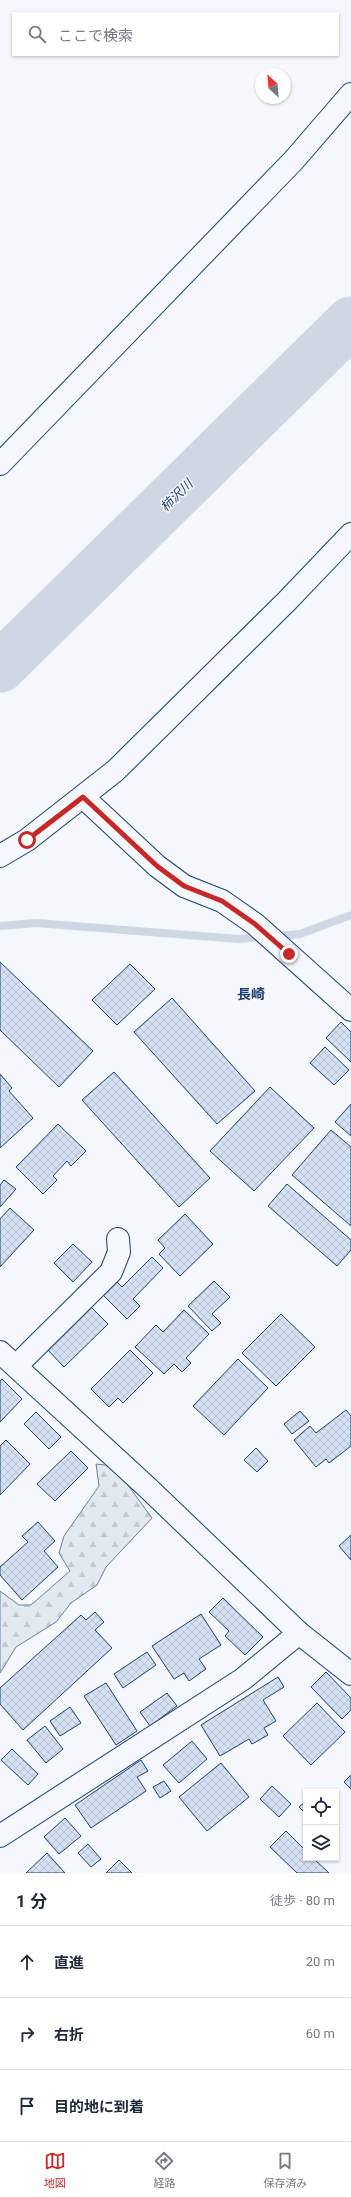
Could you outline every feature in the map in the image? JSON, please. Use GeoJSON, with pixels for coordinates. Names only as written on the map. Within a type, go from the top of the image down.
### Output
{"type":"FeatureCollection","features":[{"type":"Feature","properties":{"kind":"street"},"geometry":{"type":"LineString","coordinates":[[0,464],[294,160],[351,94]]}},
{"type":"Feature","properties":{"kind":"street"},"geometry":{"type":"LineString","coordinates":[[0,856],[27,840],[121,766],[287,601],[351,534]]}},
{"type":"Feature","properties":{"kind":"street"},"geometry":{"type":"LineString","coordinates":[[83,797],[157,866],[184,886],[222,901],[255,924],[351,1010]]}},
{"type":"Feature","properties":{"kind":"street"},"geometry":{"type":"LineString","coordinates":[[16,1366],[111,1272],[119,1252],[118,1239]]}},
{"type":"Feature","properties":{"kind":"street"},"geometry":{"type":"LineString","coordinates":[[0,1352],[148,1488],[299,1632],[349,1670]]}},
{"type":"Feature","properties":{"kind":"street"},"geometry":{"type":"LineString","coordinates":[[0,1836],[243,1679],[299,1632]]}},
{"type":"Feature","properties":{"kind":"green space"},"geometry":{"type":"Polygon","coordinates":[[[96,1464],[114,1466],[152,1518],[106,1567],[97,1585],[71,1603],[56,1622],[16,1647],[0,1673],[0,1591],[19,1605],[31,1605],[70,1571],[59,1553],[64,1536],[99,1486],[96,1464]]]}},
{"type":"Feature","properties":{"kind":"building"},"geometry":{"type":"Polygon","coordinates":[[[0,962],[93,1051],[59,1087],[0,1030],[0,962]]]}},
{"type":"Feature","properties":{"kind":"building"},"geometry":{"type":"Polygon","coordinates":[[[130,964],[155,989],[117,1025],[92,1000],[130,964]]]}},
{"type":"Feature","properties":{"kind":"building"},"geometry":{"type":"Polygon","coordinates":[[[172,998],[255,1091],[217,1124],[134,1032],[172,998]]]}},
{"type":"Feature","properties":{"kind":"building"},"geometry":{"type":"Polygon","coordinates":[[[341,1022],[351,1032],[351,1062],[326,1038],[341,1022]]]}},
{"type":"Feature","properties":{"kind":"building"},"geometry":{"type":"Polygon","coordinates":[[[325,1047],[349,1070],[334,1085],[310,1063],[325,1047]]]}},
{"type":"Feature","properties":{"kind":"building"},"geometry":{"type":"Polygon","coordinates":[[[114,1072],[210,1178],[179,1207],[82,1100],[114,1072]]]}},
{"type":"Feature","properties":{"kind":"building"},"geometry":{"type":"Polygon","coordinates":[[[0,1074],[12,1088],[9,1091],[33,1118],[0,1148],[0,1074]]]}},
{"type":"Feature","properties":{"kind":"building"},"geometry":{"type":"Polygon","coordinates":[[[270,1087],[314,1128],[254,1191],[210,1151],[270,1087]]]}},
{"type":"Feature","properties":{"kind":"building"},"geometry":{"type":"Polygon","coordinates":[[[351,1104],[351,1136],[335,1122],[351,1104]]]}},
{"type":"Feature","properties":{"kind":"building"},"geometry":{"type":"Polygon","coordinates":[[[58,1124],[86,1151],[71,1166],[67,1161],[53,1176],[57,1180],[43,1194],[16,1167],[58,1124]]]}},
{"type":"Feature","properties":{"kind":"building"},"geometry":{"type":"Polygon","coordinates":[[[331,1130],[351,1147],[351,1226],[292,1175],[331,1130]]]}},
{"type":"Feature","properties":{"kind":"building"},"geometry":{"type":"Polygon","coordinates":[[[4,1180],[16,1189],[0,1207],[0,1185],[4,1180]]]}},
{"type":"Feature","properties":{"kind":"building"},"geometry":{"type":"Polygon","coordinates":[[[287,1184],[351,1240],[351,1250],[337,1266],[268,1206],[287,1184]]]}},
{"type":"Feature","properties":{"kind":"building"},"geometry":{"type":"Polygon","coordinates":[[[10,1208],[34,1230],[0,1267],[0,1219],[10,1208]]]}},
{"type":"Feature","properties":{"kind":"building"},"geometry":{"type":"Polygon","coordinates":[[[185,1214],[213,1244],[180,1276],[159,1254],[165,1248],[158,1240],[185,1214]]]}},
{"type":"Feature","properties":{"kind":"building"},"geometry":{"type":"Polygon","coordinates":[[[73,1244],[92,1262],[73,1282],[54,1263],[73,1244]]]}},
{"type":"Feature","properties":{"kind":"building"},"geometry":{"type":"Polygon","coordinates":[[[152,1257],[163,1268],[133,1299],[140,1306],[127,1319],[101,1293],[115,1280],[122,1287],[152,1257]]]}},
{"type":"Feature","properties":{"kind":"building"},"geometry":{"type":"Polygon","coordinates":[[[214,1281],[230,1297],[212,1314],[221,1323],[212,1331],[188,1306],[214,1281]]]}},
{"type":"Feature","properties":{"kind":"building"},"geometry":{"type":"Polygon","coordinates":[[[89,1305],[108,1324],[64,1367],[45,1347],[89,1305]]]}},
{"type":"Feature","properties":{"kind":"building"},"geometry":{"type":"Polygon","coordinates":[[[184,1310],[209,1334],[186,1358],[191,1363],[182,1372],[174,1364],[164,1374],[135,1347],[156,1325],[163,1332],[184,1310]]]}},
{"type":"Feature","properties":{"kind":"building"},"geometry":{"type":"Polygon","coordinates":[[[281,1314],[315,1347],[276,1386],[242,1353],[281,1314]]]}},
{"type":"Feature","properties":{"kind":"building"},"geometry":{"type":"Polygon","coordinates":[[[130,1350],[153,1373],[123,1403],[118,1398],[109,1407],[91,1389],[130,1350]]]}},
{"type":"Feature","properties":{"kind":"building"},"geometry":{"type":"Polygon","coordinates":[[[238,1359],[268,1388],[224,1435],[193,1406],[238,1359]]]}},
{"type":"Feature","properties":{"kind":"building"},"geometry":{"type":"Polygon","coordinates":[[[2,1379],[22,1399],[0,1422],[0,1381],[2,1379]]]}},
{"type":"Feature","properties":{"kind":"building"},"geometry":{"type":"Polygon","coordinates":[[[346,1410],[351,1416],[351,1446],[329,1463],[326,1459],[316,1467],[294,1440],[310,1426],[316,1433],[346,1410]]]}},
{"type":"Feature","properties":{"kind":"building"},"geometry":{"type":"Polygon","coordinates":[[[300,1411],[309,1421],[292,1434],[284,1424],[300,1411]]]}},
{"type":"Feature","properties":{"kind":"building"},"geometry":{"type":"Polygon","coordinates":[[[36,1412],[61,1437],[49,1449],[24,1424],[36,1412]]]}},
{"type":"Feature","properties":{"kind":"building"},"geometry":{"type":"Polygon","coordinates":[[[6,1440],[30,1464],[0,1495],[0,1446],[6,1440]]]}},
{"type":"Feature","properties":{"kind":"building"},"geometry":{"type":"Polygon","coordinates":[[[256,1448],[268,1461],[257,1472],[244,1460],[256,1448]]]}},
{"type":"Feature","properties":{"kind":"building"},"geometry":{"type":"Polygon","coordinates":[[[71,1451],[88,1468],[55,1501],[37,1484],[71,1451]]]}},
{"type":"Feature","properties":{"kind":"building"},"geometry":{"type":"Polygon","coordinates":[[[38,1522],[55,1541],[44,1551],[58,1567],[22,1600],[0,1575],[0,1567],[28,1542],[22,1536],[38,1522]]]}},
{"type":"Feature","properties":{"kind":"building"},"geometry":{"type":"Polygon","coordinates":[[[351,1535],[351,1560],[339,1546],[351,1535]]]}},
{"type":"Feature","properties":{"kind":"building"},"geometry":{"type":"Polygon","coordinates":[[[223,1598],[263,1637],[245,1655],[225,1636],[229,1631],[209,1612],[223,1598]]]}},
{"type":"Feature","properties":{"kind":"building"},"geometry":{"type":"Polygon","coordinates":[[[95,1612],[104,1622],[95,1630],[112,1648],[23,1730],[0,1704],[0,1688],[81,1615],[86,1620],[95,1612]]]}},
{"type":"Feature","properties":{"kind":"building"},"geometry":{"type":"Polygon","coordinates":[[[201,1614],[221,1645],[199,1659],[206,1669],[189,1681],[184,1673],[174,1679],[152,1646],[201,1614]]]}},
{"type":"Feature","properties":{"kind":"building"},"geometry":{"type":"Polygon","coordinates":[[[147,1652],[156,1665],[123,1688],[114,1674],[147,1652]]]}},
{"type":"Feature","properties":{"kind":"building"},"geometry":{"type":"Polygon","coordinates":[[[326,1672],[351,1698],[351,1710],[342,1719],[311,1687],[326,1672]]]}},
{"type":"Feature","properties":{"kind":"building"},"geometry":{"type":"Polygon","coordinates":[[[278,1677],[284,1687],[263,1700],[276,1721],[264,1728],[268,1735],[252,1744],[249,1739],[220,1756],[201,1725],[278,1677]]]}},
{"type":"Feature","properties":{"kind":"building"},"geometry":{"type":"Polygon","coordinates":[[[106,1683],[137,1731],[116,1745],[84,1696],[106,1683]]]}},
{"type":"Feature","properties":{"kind":"building"},"geometry":{"type":"Polygon","coordinates":[[[167,1693],[177,1706],[150,1726],[140,1712],[167,1693]]]}},
{"type":"Feature","properties":{"kind":"building"},"geometry":{"type":"Polygon","coordinates":[[[317,1703],[345,1732],[311,1765],[283,1736],[317,1703]]]}},
{"type":"Feature","properties":{"kind":"building"},"geometry":{"type":"Polygon","coordinates":[[[70,1707],[81,1723],[60,1736],[50,1721],[70,1707]]]}},
{"type":"Feature","properties":{"kind":"building"},"geometry":{"type":"Polygon","coordinates":[[[45,1726],[63,1749],[46,1763],[27,1740],[45,1726]]]}},
{"type":"Feature","properties":{"kind":"building"},"geometry":{"type":"Polygon","coordinates":[[[192,1741],[207,1759],[179,1783],[163,1765],[192,1741]]]}},
{"type":"Feature","properties":{"kind":"building"},"geometry":{"type":"Polygon","coordinates":[[[12,1749],[38,1774],[28,1785],[1,1760],[12,1749]]]}},
{"type":"Feature","properties":{"kind":"building"},"geometry":{"type":"Polygon","coordinates":[[[141,1760],[148,1771],[137,1777],[146,1791],[91,1828],[75,1805],[141,1760]]]}},
{"type":"Feature","properties":{"kind":"building"},"geometry":{"type":"Polygon","coordinates":[[[221,1763],[249,1797],[207,1831],[179,1797],[221,1763]]]}},
{"type":"Feature","properties":{"kind":"building"},"geometry":{"type":"Polygon","coordinates":[[[351,1775],[351,1789],[344,1782],[351,1775]]]}},
{"type":"Feature","properties":{"kind":"building"},"geometry":{"type":"Polygon","coordinates":[[[164,1781],[171,1791],[160,1798],[153,1787],[164,1781]]]}},
{"type":"Feature","properties":{"kind":"building"},"geometry":{"type":"Polygon","coordinates":[[[272,1786],[291,1804],[279,1817],[260,1799],[272,1786]]]}},
{"type":"Feature","properties":{"kind":"building"},"geometry":{"type":"Polygon","coordinates":[[[303,1804],[303,1811],[299,1807],[303,1804]]]}},
{"type":"Feature","properties":{"kind":"building"},"geometry":{"type":"Polygon","coordinates":[[[65,1818],[81,1836],[59,1854],[44,1837],[65,1818]]]}},
{"type":"Feature","properties":{"kind":"building"},"geometry":{"type":"Polygon","coordinates":[[[286,1831],[303,1848],[303,1861],[316,1861],[329,1873],[297,1873],[270,1847],[286,1831]]]}},
{"type":"Feature","properties":{"kind":"building"},"geometry":{"type":"Polygon","coordinates":[[[88,1844],[101,1859],[91,1867],[78,1853],[88,1844]]]}},
{"type":"Feature","properties":{"kind":"building"},"geometry":{"type":"Polygon","coordinates":[[[47,1853],[65,1873],[26,1873],[47,1853]]]}},
{"type":"Feature","properties":{"kind":"building"},"geometry":{"type":"Polygon","coordinates":[[[119,1860],[132,1873],[106,1873],[119,1860]]]}},
{"type":"Feature","properties":{"kind":"waterway","name":"柿沢川"},"geometry":{"type":"LineString","coordinates":[[0,667],[351,322]]}},
{"type":"Feature","properties":{"kind":"waterway"},"geometry":{"type":"LineString","coordinates":[[0,926],[36,923],[238,939],[300,934],[351,915]]}},
{"type":"Feature","properties":{"kind":"district","name":"長崎"},"geometry":{"type":"Point","coordinates":[251,994]}},
{"type":"Feature","properties":{"kind":"route"},"geometry":{"type":"LineString","coordinates":[[27,840],[83,797],[157,866],[184,886],[222,901],[255,924],[289,954]]}}]}
